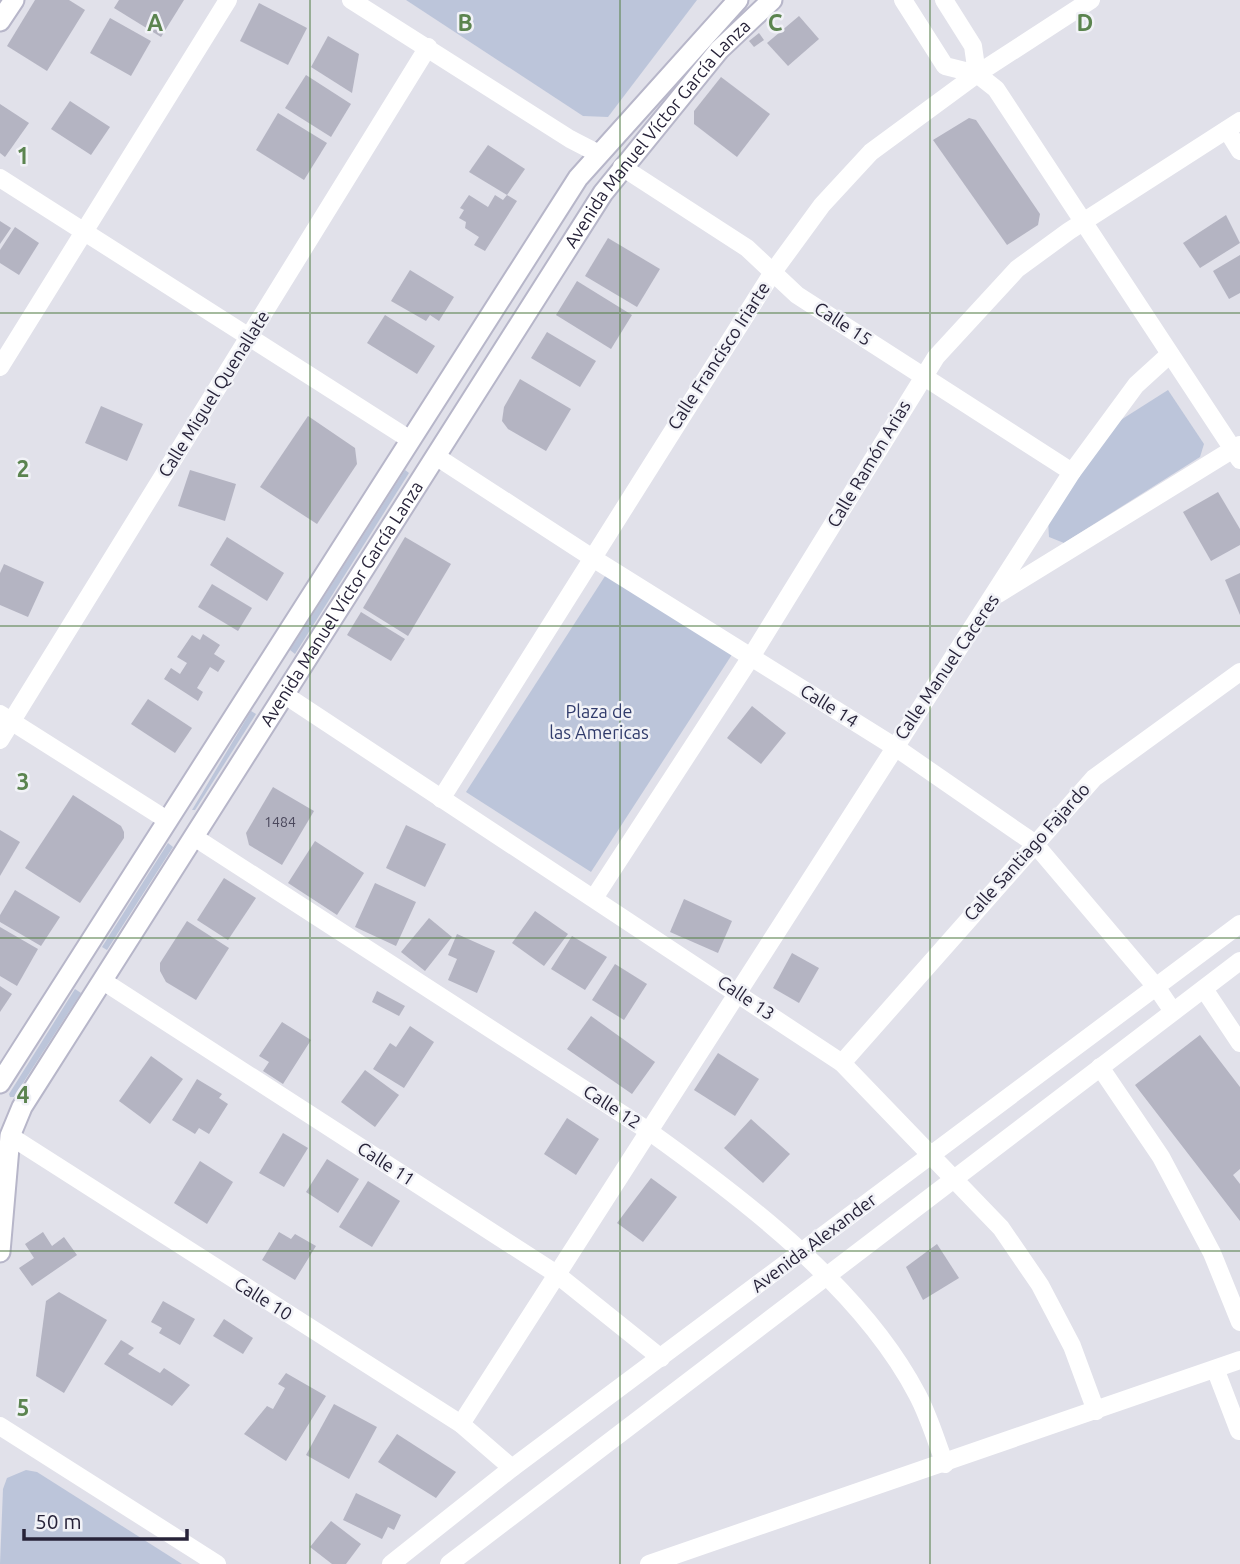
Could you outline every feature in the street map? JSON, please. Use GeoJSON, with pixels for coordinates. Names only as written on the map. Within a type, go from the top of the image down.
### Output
{"type":"FeatureCollection","features":[{"type":"Feature","properties":{"kind":"main road"},"geometry":{"type":"LineString","coordinates":[[0,21],[13,0]]}},
{"type":"Feature","properties":{"kind":"main road","name":"Avenida Manuel Víctor García Lanza"},"geometry":{"type":"LineString","coordinates":[[0,1083],[578,178],[738,0]]}},
{"type":"Feature","properties":{"kind":"main road","name":"Avenida Manuel Víctor García Lanza"},"geometry":{"type":"LineString","coordinates":[[0,1252],[5,1133],[603,193],[719,50],[772,0]]}},
{"type":"Feature","properties":{"kind":"main road"},"geometry":{"type":"LineString","coordinates":[[599,154],[622,167]]}},
{"type":"Feature","properties":{"kind":"main road"},"geometry":{"type":"LineString","coordinates":[[409,439],[437,457]]}},
{"type":"Feature","properties":{"kind":"main road"},"geometry":{"type":"LineString","coordinates":[[258,678],[285,695]]}},
{"type":"Feature","properties":{"kind":"main road"},"geometry":{"type":"LineString","coordinates":[[167,820],[194,837]]}},
{"type":"Feature","properties":{"kind":"main road"},"geometry":{"type":"LineString","coordinates":[[76,964],[103,981]]}},
{"type":"Feature","properties":{"kind":"street"},"geometry":{"type":"LineString","coordinates":[[0,367],[228,0]]}},
{"type":"Feature","properties":{"kind":"street"},"geometry":{"type":"LineString","coordinates":[[351,0],[570,139],[599,154]]}},
{"type":"Feature","properties":{"kind":"street"},"geometry":{"type":"LineString","coordinates":[[903,0],[945,66],[977,74],[996,89],[1170,354],[1238,451],[995,596]]}},
{"type":"Feature","properties":{"kind":"street"},"geometry":{"type":"LineString","coordinates":[[944,0],[973,46],[977,74]]}},
{"type":"Feature","properties":{"kind":"street","name":"Calle Francisco Iriarte"},"geometry":{"type":"LineString","coordinates":[[441,799],[773,272],[822,205],[871,152],[977,74],[1091,0]]}},
{"type":"Feature","properties":{"kind":"street","name":"Calle Miguel Quenallate"},"geometry":{"type":"LineString","coordinates":[[0,740],[6,718],[250,335],[428,47]]}},
{"type":"Feature","properties":{"kind":"street"},"geometry":{"type":"LineString","coordinates":[[1233,126],[1240,151]]}},
{"type":"Feature","properties":{"kind":"street","name":"Calle Ramón Arias"},"geometry":{"type":"LineString","coordinates":[[594,898],[751,657],[923,376],[963,325],[1017,269],[1233,126]]}},
{"type":"Feature","properties":{"kind":"street","name":"Calle 15"},"geometry":{"type":"LineString","coordinates":[[622,167],[747,248],[797,295],[1072,471]]}},
{"type":"Feature","properties":{"kind":"street"},"geometry":{"type":"LineString","coordinates":[[0,178],[250,335],[409,439]]}},
{"type":"Feature","properties":{"kind":"street","name":"Calle Manuel Caceres"},"geometry":{"type":"LineString","coordinates":[[461,1424],[555,1273],[650,1132],[895,747],[995,596],[1072,471],[1136,386],[1170,354]]}},
{"type":"Feature","properties":{"kind":"street","name":"Calle 14"},"geometry":{"type":"LineString","coordinates":[[437,457],[591,557],[895,747],[1034,843],[1157,988],[1172,1010]]}},
{"type":"Feature","properties":{"kind":"street","name":"Calle Santiago Fajardo"},"geometry":{"type":"LineString","coordinates":[[842,1063],[1094,778],[1240,672]]}},
{"type":"Feature","properties":{"kind":"street","name":"Calle 13"},"geometry":{"type":"LineString","coordinates":[[285,695],[842,1063],[955,1177],[1001,1228],[1040,1285],[1072,1346],[1096,1411]]}},
{"type":"Feature","properties":{"kind":"street"},"geometry":{"type":"LineString","coordinates":[[6,718],[167,820]]}},
{"type":"Feature","properties":{"kind":"street","name":"Calle 12"},"geometry":{"type":"LineString","coordinates":[[194,837],[650,1132],[702,1169],[802,1252],[878,1332],[918,1395],[945,1464]]}},
{"type":"Feature","properties":{"kind":"street","name":"Avenida Alexander"},"geometry":{"type":"LineString","coordinates":[[391,1564],[512,1468],[1240,924]]}},
{"type":"Feature","properties":{"kind":"street","name":"Avenida Alexander"},"geometry":{"type":"LineString","coordinates":[[449,1564],[827,1279],[955,1177],[1240,961]]}},
{"type":"Feature","properties":{"kind":"street","name":"Calle 11"},"geometry":{"type":"LineString","coordinates":[[103,981],[555,1273],[661,1358]]}},
{"type":"Feature","properties":{"kind":"street"},"geometry":{"type":"LineString","coordinates":[[1204,989],[1240,1043]]}},
{"type":"Feature","properties":{"kind":"street"},"geometry":{"type":"LineString","coordinates":[[1100,1067],[1161,1157],[1212,1253],[1240,1322]]}},
{"type":"Feature","properties":{"kind":"street","name":"Calle 10"},"geometry":{"type":"LineString","coordinates":[[5,1133],[461,1424],[512,1468]]}},
{"type":"Feature","properties":{"kind":"street"},"geometry":{"type":"LineString","coordinates":[[649,1564],[1216,1371],[1240,1360]]}},
{"type":"Feature","properties":{"kind":"street"},"geometry":{"type":"LineString","coordinates":[[1216,1371],[1240,1432]]}},
{"type":"Feature","properties":{"kind":"street"},"geometry":{"type":"LineString","coordinates":[[0,1426],[217,1564]]}},
{"type":"Feature","properties":{"kind":"green space"},"geometry":{"type":"Polygon","coordinates":[[[406,0],[697,0],[608,117],[583,116],[406,0]]]}},
{"type":"Feature","properties":{"kind":"green space"},"geometry":{"type":"Polygon","coordinates":[[[1168,390],[1204,444],[1200,457],[1064,543],[1049,537],[1048,520],[1116,423],[1168,390]]]}},
{"type":"Feature","properties":{"kind":"green space"},"geometry":{"type":"Polygon","coordinates":[[[405,470],[409,473],[295,654],[290,650],[405,470]]]}},
{"type":"Feature","properties":{"kind":"green space","name":"Plaza de las Americas"},"geometry":{"type":"Polygon","coordinates":[[[607,573],[733,653],[591,872],[466,792],[607,573]]]}},
{"type":"Feature","properties":{"kind":"green space"},"geometry":{"type":"Polygon","coordinates":[[[251,711],[256,714],[195,810],[192,810],[251,711]]]}},
{"type":"Feature","properties":{"kind":"green space"},"geometry":{"type":"Polygon","coordinates":[[[168,843],[173,847],[107,950],[102,947],[168,843]]]}},
{"type":"Feature","properties":{"kind":"green space"},"geometry":{"type":"Polygon","coordinates":[[[75,989],[81,993],[14,1097],[10,1097],[9,1094],[75,989]]]}},
{"type":"Feature","properties":{"kind":"green space"},"geometry":{"type":"Polygon","coordinates":[[[26,1470],[37,1472],[182,1564],[0,1564],[3,1489],[7,1478],[26,1470]]]}},
{"type":"Feature","properties":{"kind":"building"},"geometry":{"type":"Polygon","coordinates":[[[35,0],[69,0],[85,10],[47,71],[7,46],[35,0]]]}},
{"type":"Feature","properties":{"kind":"building"},"geometry":{"type":"Polygon","coordinates":[[[119,0],[184,0],[161,37],[114,8],[119,0]]]}},
{"type":"Feature","properties":{"kind":"building"},"geometry":{"type":"Polygon","coordinates":[[[259,3],[307,28],[288,65],[240,41],[259,3]]]}},
{"type":"Feature","properties":{"kind":"building"},"geometry":{"type":"Polygon","coordinates":[[[799,16],[819,39],[788,66],[767,43],[799,16]]]}},
{"type":"Feature","properties":{"kind":"building"},"geometry":{"type":"Polygon","coordinates":[[[110,18],[151,41],[131,76],[90,53],[110,18]]]}},
{"type":"Feature","properties":{"kind":"building"},"geometry":{"type":"Polygon","coordinates":[[[759,33],[764,40],[754,47],[749,41],[759,33]]]}},
{"type":"Feature","properties":{"kind":"building"},"geometry":{"type":"Polygon","coordinates":[[[328,36],[359,54],[352,93],[311,67],[328,36]]]}},
{"type":"Feature","properties":{"kind":"building"},"geometry":{"type":"Polygon","coordinates":[[[306,75],[351,104],[331,137],[285,108],[306,75]]]}},
{"type":"Feature","properties":{"kind":"building"},"geometry":{"type":"Polygon","coordinates":[[[721,77],[770,114],[737,157],[694,124],[694,111],[721,77]]]}},
{"type":"Feature","properties":{"kind":"building"},"geometry":{"type":"Polygon","coordinates":[[[70,101],[110,127],[91,155],[51,129],[70,101]]]}},
{"type":"Feature","properties":{"kind":"building"},"geometry":{"type":"Polygon","coordinates":[[[0,104],[29,123],[5,157],[0,153],[0,104]]]}},
{"type":"Feature","properties":{"kind":"building"},"geometry":{"type":"Polygon","coordinates":[[[278,113],[327,143],[304,180],[256,150],[278,113]]]}},
{"type":"Feature","properties":{"kind":"building"},"geometry":{"type":"Polygon","coordinates":[[[969,118],[976,120],[1040,214],[1038,225],[1007,245],[933,140],[969,118]]]}},
{"type":"Feature","properties":{"kind":"building"},"geometry":{"type":"Polygon","coordinates":[[[488,145],[525,169],[507,195],[469,172],[488,145]]]}},
{"type":"Feature","properties":{"kind":"building"},"geometry":{"type":"Polygon","coordinates":[[[469,195],[488,207],[495,195],[503,200],[507,195],[517,201],[485,251],[474,245],[479,237],[465,228],[466,222],[459,218],[464,210],[460,208],[469,195]]]}},
{"type":"Feature","properties":{"kind":"building"},"geometry":{"type":"Polygon","coordinates":[[[1226,215],[1240,243],[1200,268],[1183,243],[1226,215]]]}},
{"type":"Feature","properties":{"kind":"building"},"geometry":{"type":"Polygon","coordinates":[[[0,221],[11,228],[0,244],[0,221]]]}},
{"type":"Feature","properties":{"kind":"building"},"geometry":{"type":"Polygon","coordinates":[[[15,227],[39,243],[19,275],[0,263],[0,250],[15,227]]]}},
{"type":"Feature","properties":{"kind":"building"},"geometry":{"type":"Polygon","coordinates":[[[608,238],[660,269],[637,307],[585,276],[608,238]]]}},
{"type":"Feature","properties":{"kind":"building"},"geometry":{"type":"Polygon","coordinates":[[[1240,255],[1240,293],[1229,299],[1213,271],[1240,255]]]}},
{"type":"Feature","properties":{"kind":"building"},"geometry":{"type":"Polygon","coordinates":[[[410,270],[454,297],[439,321],[430,315],[426,321],[391,301],[410,270]]]}},
{"type":"Feature","properties":{"kind":"building"},"geometry":{"type":"Polygon","coordinates":[[[577,281],[632,315],[611,349],[556,315],[577,281]]]}},
{"type":"Feature","properties":{"kind":"building"},"geometry":{"type":"Polygon","coordinates":[[[385,315],[435,346],[417,374],[367,343],[385,315]]]}},
{"type":"Feature","properties":{"kind":"building"},"geometry":{"type":"Polygon","coordinates":[[[547,332],[596,361],[580,387],[531,358],[547,332]]]}},
{"type":"Feature","properties":{"kind":"building"},"geometry":{"type":"Polygon","coordinates":[[[520,379],[571,409],[546,451],[508,429],[502,421],[504,407],[520,379]]]}},
{"type":"Feature","properties":{"kind":"building"},"geometry":{"type":"Polygon","coordinates":[[[101,406],[143,424],[127,461],[85,443],[101,406]]]}},
{"type":"Feature","properties":{"kind":"building"},"geometry":{"type":"Polygon","coordinates":[[[308,416],[355,448],[357,464],[317,524],[260,487],[308,416]]]}},
{"type":"Feature","properties":{"kind":"building"},"geometry":{"type":"Polygon","coordinates":[[[190,470],[236,484],[225,521],[178,506],[190,470]]]}},
{"type":"Feature","properties":{"kind":"building"},"geometry":{"type":"Polygon","coordinates":[[[1218,492],[1240,529],[1240,545],[1211,561],[1183,512],[1218,492]]]}},
{"type":"Feature","properties":{"kind":"building"},"geometry":{"type":"Polygon","coordinates":[[[227,537],[284,573],[267,601],[210,565],[227,537]]]}},
{"type":"Feature","properties":{"kind":"building"},"geometry":{"type":"Polygon","coordinates":[[[405,537],[451,564],[408,636],[363,608],[405,537]]]}},
{"type":"Feature","properties":{"kind":"building"},"geometry":{"type":"Polygon","coordinates":[[[4,564],[44,582],[28,617],[0,605],[0,573],[4,564]]]}},
{"type":"Feature","properties":{"kind":"building"},"geometry":{"type":"Polygon","coordinates":[[[1240,573],[1240,615],[1225,580],[1240,573]]]}},
{"type":"Feature","properties":{"kind":"building"},"geometry":{"type":"Polygon","coordinates":[[[212,584],[252,608],[238,631],[198,607],[212,584]]]}},
{"type":"Feature","properties":{"kind":"building"},"geometry":{"type":"Polygon","coordinates":[[[361,612],[405,639],[391,661],[347,635],[361,612]]]}},
{"type":"Feature","properties":{"kind":"building"},"geometry":{"type":"Polygon","coordinates":[[[203,634],[220,645],[214,654],[225,661],[218,672],[210,667],[197,688],[203,692],[198,701],[164,679],[171,668],[180,674],[187,663],[177,657],[192,635],[200,640],[203,634]]]}},
{"type":"Feature","properties":{"kind":"building"},"geometry":{"type":"Polygon","coordinates":[[[148,699],[192,728],[175,753],[131,724],[148,699]]]}},
{"type":"Feature","properties":{"kind":"building"},"geometry":{"type":"Polygon","coordinates":[[[752,706],[786,733],[761,764],[727,738],[752,706]]]}},
{"type":"Feature","properties":{"kind":"building"},"geometry":{"type":"Polygon","coordinates":[[[273,787],[314,811],[282,865],[249,845],[246,833],[273,787]]]}},
{"type":"Feature","properties":{"kind":"building"},"geometry":{"type":"Polygon","coordinates":[[[73,795],[121,826],[124,832],[124,838],[80,903],[25,868],[73,795]]]}},
{"type":"Feature","properties":{"kind":"building"},"geometry":{"type":"Polygon","coordinates":[[[406,825],[446,844],[425,887],[386,868],[406,825]]]}},
{"type":"Feature","properties":{"kind":"building"},"geometry":{"type":"Polygon","coordinates":[[[0,830],[20,842],[0,876],[0,830]]]}},
{"type":"Feature","properties":{"kind":"building"},"geometry":{"type":"Polygon","coordinates":[[[315,841],[364,873],[337,915],[288,883],[315,841]]]}},
{"type":"Feature","properties":{"kind":"building"},"geometry":{"type":"Polygon","coordinates":[[[224,878],[256,898],[228,940],[197,920],[224,878]]]}},
{"type":"Feature","properties":{"kind":"building"},"geometry":{"type":"Polygon","coordinates":[[[375,883],[416,902],[396,946],[355,927],[375,883]]]}},
{"type":"Feature","properties":{"kind":"building"},"geometry":{"type":"Polygon","coordinates":[[[15,890],[60,917],[41,946],[0,922],[0,915],[15,890]]]}},
{"type":"Feature","properties":{"kind":"building"},"geometry":{"type":"Polygon","coordinates":[[[684,899],[732,921],[718,953],[670,932],[684,899]]]}},
{"type":"Feature","properties":{"kind":"building"},"geometry":{"type":"Polygon","coordinates":[[[535,911],[568,934],[544,966],[512,943],[535,911]]]}},
{"type":"Feature","properties":{"kind":"building"},"geometry":{"type":"Polygon","coordinates":[[[429,918],[452,937],[425,971],[401,952],[429,918]]]}},
{"type":"Feature","properties":{"kind":"building"},"geometry":{"type":"Polygon","coordinates":[[[187,921],[229,948],[196,1000],[166,982],[160,971],[160,963],[187,921]]]}},
{"type":"Feature","properties":{"kind":"building"},"geometry":{"type":"Polygon","coordinates":[[[0,927],[38,949],[17,986],[0,976],[0,927]]]}},
{"type":"Feature","properties":{"kind":"building"},"geometry":{"type":"Polygon","coordinates":[[[457,934],[495,951],[477,993],[448,980],[457,959],[448,955],[457,934]]]}},
{"type":"Feature","properties":{"kind":"building"},"geometry":{"type":"Polygon","coordinates":[[[572,936],[607,957],[585,990],[551,969],[572,936]]]}},
{"type":"Feature","properties":{"kind":"building"},"geometry":{"type":"Polygon","coordinates":[[[792,953],[819,968],[799,1003],[773,988],[792,953]]]}},
{"type":"Feature","properties":{"kind":"building"},"geometry":{"type":"Polygon","coordinates":[[[615,964],[647,984],[624,1020],[592,1000],[615,964]]]}},
{"type":"Feature","properties":{"kind":"building"},"geometry":{"type":"Polygon","coordinates":[[[0,986],[12,994],[0,1012],[0,986]]]}},
{"type":"Feature","properties":{"kind":"building"},"geometry":{"type":"Polygon","coordinates":[[[377,991],[405,1006],[399,1016],[372,1002],[377,991]]]}},
{"type":"Feature","properties":{"kind":"building"},"geometry":{"type":"Polygon","coordinates":[[[591,1016],[655,1062],[632,1094],[567,1049],[591,1016]]]}},
{"type":"Feature","properties":{"kind":"building"},"geometry":{"type":"Polygon","coordinates":[[[282,1022],[311,1040],[283,1084],[263,1071],[269,1062],[259,1056],[282,1022]]]}},
{"type":"Feature","properties":{"kind":"building"},"geometry":{"type":"Polygon","coordinates":[[[410,1026],[434,1042],[404,1088],[373,1069],[390,1043],[396,1047],[410,1026]]]}},
{"type":"Feature","properties":{"kind":"building"},"geometry":{"type":"Polygon","coordinates":[[[1200,1035],[1240,1087],[1240,1169],[1233,1175],[1240,1184],[1240,1221],[1135,1085],[1200,1035]]]}},
{"type":"Feature","properties":{"kind":"building"},"geometry":{"type":"Polygon","coordinates":[[[718,1053],[759,1079],[735,1116],[694,1090],[718,1053]]]}},
{"type":"Feature","properties":{"kind":"building"},"geometry":{"type":"Polygon","coordinates":[[[151,1056],[183,1079],[150,1124],[119,1101],[151,1056]]]}},
{"type":"Feature","properties":{"kind":"building"},"geometry":{"type":"Polygon","coordinates":[[[365,1070],[399,1095],[375,1127],[341,1102],[365,1070]]]}},
{"type":"Feature","properties":{"kind":"building"},"geometry":{"type":"Polygon","coordinates":[[[197,1079],[222,1094],[219,1098],[228,1104],[209,1134],[199,1128],[195,1134],[172,1120],[197,1079]]]}},
{"type":"Feature","properties":{"kind":"building"},"geometry":{"type":"Polygon","coordinates":[[[567,1118],[599,1139],[576,1175],[544,1154],[567,1118]]]}},
{"type":"Feature","properties":{"kind":"building"},"geometry":{"type":"Polygon","coordinates":[[[751,1119],[790,1154],[763,1183],[724,1148],[751,1119]]]}},
{"type":"Feature","properties":{"kind":"building"},"geometry":{"type":"Polygon","coordinates":[[[283,1133],[308,1148],[284,1187],[259,1173],[283,1133]]]}},
{"type":"Feature","properties":{"kind":"building"},"geometry":{"type":"Polygon","coordinates":[[[327,1159],[359,1179],[338,1213],[306,1192],[327,1159]]]}},
{"type":"Feature","properties":{"kind":"building"},"geometry":{"type":"Polygon","coordinates":[[[200,1161],[233,1182],[207,1224],[174,1203],[200,1161]]]}},
{"type":"Feature","properties":{"kind":"building"},"geometry":{"type":"Polygon","coordinates":[[[651,1178],[677,1197],[643,1242],[617,1223],[651,1178]]]}},
{"type":"Feature","properties":{"kind":"building"},"geometry":{"type":"Polygon","coordinates":[[[368,1181],[400,1201],[372,1247],[339,1227],[368,1181]]]}},
{"type":"Feature","properties":{"kind":"building"},"geometry":{"type":"Polygon","coordinates":[[[43,1232],[52,1246],[64,1237],[77,1255],[32,1286],[19,1268],[34,1258],[25,1244],[43,1232]]]}},
{"type":"Feature","properties":{"kind":"building"},"geometry":{"type":"Polygon","coordinates":[[[279,1232],[291,1239],[295,1234],[316,1246],[295,1280],[262,1260],[279,1232]]]}},
{"type":"Feature","properties":{"kind":"building"},"geometry":{"type":"Polygon","coordinates":[[[937,1244],[959,1278],[923,1300],[906,1267],[937,1244]]]}},
{"type":"Feature","properties":{"kind":"building"},"geometry":{"type":"Polygon","coordinates":[[[59,1292],[107,1320],[64,1393],[36,1376],[46,1301],[59,1292]]]}},
{"type":"Feature","properties":{"kind":"building"},"geometry":{"type":"Polygon","coordinates":[[[163,1301],[195,1319],[180,1345],[159,1333],[162,1328],[151,1322],[163,1301]]]}},
{"type":"Feature","properties":{"kind":"building"},"geometry":{"type":"Polygon","coordinates":[[[224,1319],[253,1338],[243,1354],[213,1336],[224,1319]]]}},
{"type":"Feature","properties":{"kind":"building"},"geometry":{"type":"Polygon","coordinates":[[[121,1340],[134,1348],[128,1354],[160,1373],[164,1368],[190,1385],[172,1406],[104,1364],[121,1340]]]}},
{"type":"Feature","properties":{"kind":"building"},"geometry":{"type":"Polygon","coordinates":[[[286,1373],[326,1396],[286,1461],[244,1434],[267,1406],[273,1409],[285,1388],[278,1384],[286,1373]]]}},
{"type":"Feature","properties":{"kind":"building"},"geometry":{"type":"Polygon","coordinates":[[[334,1404],[377,1427],[349,1479],[306,1455],[334,1404]]]}},
{"type":"Feature","properties":{"kind":"building"},"geometry":{"type":"Polygon","coordinates":[[[397,1434],[456,1472],[436,1498],[378,1462],[397,1434]]]}},
{"type":"Feature","properties":{"kind":"building"},"geometry":{"type":"Polygon","coordinates":[[[356,1493],[401,1515],[394,1530],[388,1527],[382,1539],[343,1520],[356,1493]]]}},
{"type":"Feature","properties":{"kind":"building"},"geometry":{"type":"Polygon","coordinates":[[[331,1521],[361,1544],[346,1564],[332,1564],[310,1547],[331,1521]]]}}]}
